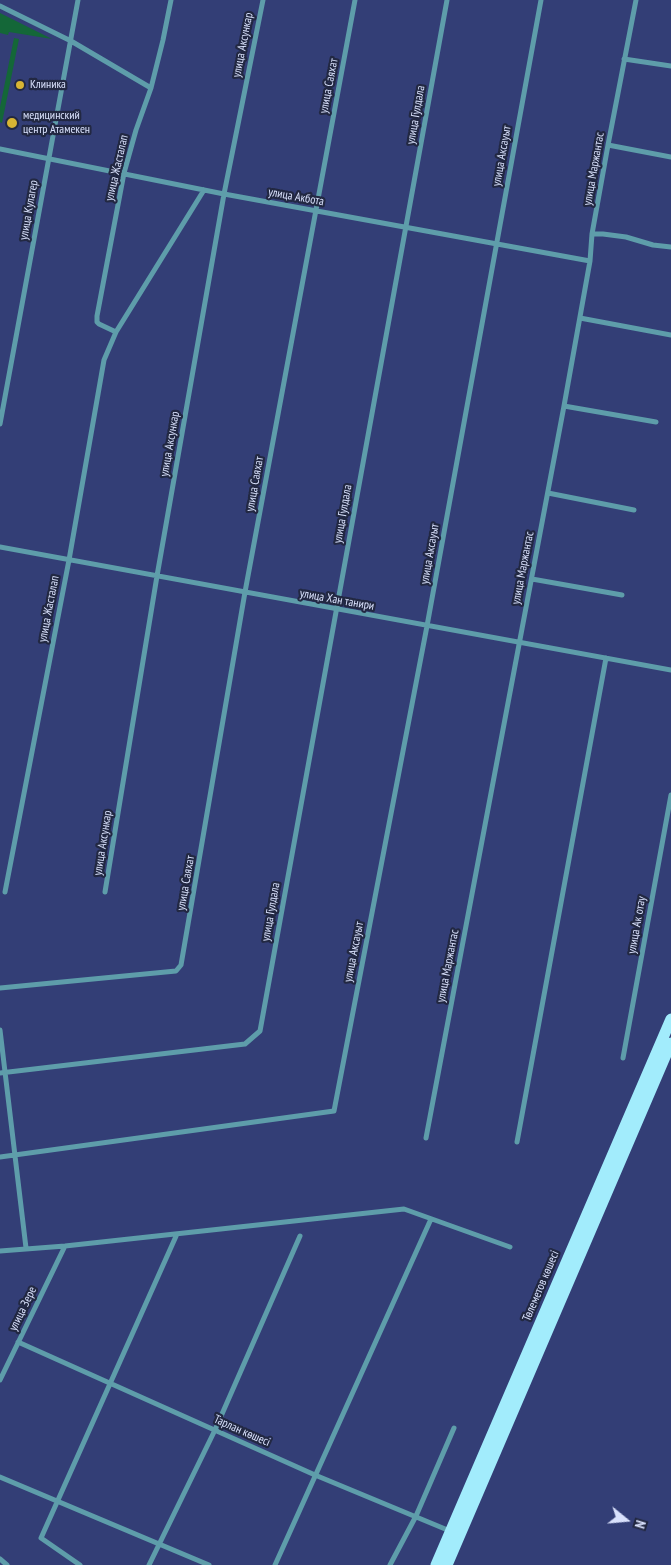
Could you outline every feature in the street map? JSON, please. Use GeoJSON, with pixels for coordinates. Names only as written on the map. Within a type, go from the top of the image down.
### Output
{"type":"FeatureCollection","features":[{"type":"Feature","properties":{"kind":"main road","name":"Төлеметов көшесі"},"geometry":{"type":"LineString","coordinates":[[447,1565],[455,1533],[671,1019]]}},
{"type":"Feature","properties":{"kind":"main road","name":"Төлеметов көшесі"},"geometry":{"type":"LineString","coordinates":[[436,1565],[455,1533],[671,1043]]}},
{"type":"Feature","properties":{"kind":"street","name":"улица Кулагер"},"geometry":{"type":"LineString","coordinates":[[0,424],[78,0]]}},
{"type":"Feature","properties":{"kind":"street","name":"улица Жасталап"},"geometry":{"type":"LineString","coordinates":[[116,332],[97,322],[97,316],[124,173],[136,130],[151,88],[171,0]]}},
{"type":"Feature","properties":{"kind":"street","name":"улица Аксункар"},"geometry":{"type":"LineString","coordinates":[[105,892],[157,576],[224,194],[263,0]]}},
{"type":"Feature","properties":{"kind":"street","name":"улица Саяхат"},"geometry":{"type":"LineString","coordinates":[[0,988],[176,971],[181,965],[245,592],[355,0]]}},
{"type":"Feature","properties":{"kind":"street","name":"улица Гулдала"},"geometry":{"type":"LineString","coordinates":[[2,1073],[245,1044],[260,1031],[447,0]]}},
{"type":"Feature","properties":{"kind":"street","name":"улица Аксауыт"},"geometry":{"type":"LineString","coordinates":[[14,1156],[334,1111],[427,626],[541,0]]}},
{"type":"Feature","properties":{"kind":"street","name":"улица Маржантас"},"geometry":{"type":"LineString","coordinates":[[426,1138],[564,406],[590,260],[592,234],[636,0]]}},
{"type":"Feature","properties":{"kind":"street"},"geometry":{"type":"LineString","coordinates":[[0,6],[71,41],[151,88]]}},
{"type":"Feature","properties":{"kind":"street"},"geometry":{"type":"LineString","coordinates":[[624,59],[671,66]]}},
{"type":"Feature","properties":{"kind":"street"},"geometry":{"type":"LineString","coordinates":[[608,145],[671,157]]}},
{"type":"Feature","properties":{"kind":"street","name":"улица Акбота"},"geometry":{"type":"LineString","coordinates":[[0,149],[224,194],[590,260]]}},
{"type":"Feature","properties":{"kind":"street","name":"улица Жасталап"},"geometry":{"type":"LineString","coordinates":[[5,892],[69,560],[104,360],[116,332],[204,190]]}},
{"type":"Feature","properties":{"kind":"street"},"geometry":{"type":"LineString","coordinates":[[592,234],[626,237],[653,245],[671,247]]}},
{"type":"Feature","properties":{"kind":"street"},"geometry":{"type":"LineString","coordinates":[[580,318],[671,335]]}},
{"type":"Feature","properties":{"kind":"street"},"geometry":{"type":"LineString","coordinates":[[564,406],[656,422]]}},
{"type":"Feature","properties":{"kind":"street"},"geometry":{"type":"LineString","coordinates":[[548,492],[634,510]]}},
{"type":"Feature","properties":{"kind":"street","name":"улица Хан танири"},"geometry":{"type":"LineString","coordinates":[[0,548],[671,670]]}},
{"type":"Feature","properties":{"kind":"street"},"geometry":{"type":"LineString","coordinates":[[532,579],[622,596]]}},
{"type":"Feature","properties":{"kind":"street"},"geometry":{"type":"LineString","coordinates":[[517,1142],[606,658]]}},
{"type":"Feature","properties":{"kind":"street","name":"улица Ак отау"},"geometry":{"type":"LineString","coordinates":[[622,1058],[671,795]]}},
{"type":"Feature","properties":{"kind":"street"},"geometry":{"type":"LineString","coordinates":[[0,1030],[2,1073],[26,1248]]}},
{"type":"Feature","properties":{"kind":"street"},"geometry":{"type":"LineString","coordinates":[[0,1157],[14,1156]]}},
{"type":"Feature","properties":{"kind":"street"},"geometry":{"type":"LineString","coordinates":[[0,1251],[65,1246],[404,1209],[510,1247]]}},
{"type":"Feature","properties":{"kind":"street"},"geometry":{"type":"LineString","coordinates":[[275,1565],[431,1219]]}},
{"type":"Feature","properties":{"kind":"street"},"geometry":{"type":"LineString","coordinates":[[80,1565],[41,1538],[177,1234]]}},
{"type":"Feature","properties":{"kind":"street"},"geometry":{"type":"LineString","coordinates":[[149,1565],[215,1430],[300,1236]]}},
{"type":"Feature","properties":{"kind":"street","name":"улица Зере"},"geometry":{"type":"LineString","coordinates":[[0,1380],[65,1246]]}},
{"type":"Feature","properties":{"kind":"street","name":"Тарлан көшесі"},"geometry":{"type":"LineString","coordinates":[[18,1342],[315,1475],[455,1533]]}},
{"type":"Feature","properties":{"kind":"street"},"geometry":{"type":"LineString","coordinates":[[390,1565],[416,1516],[454,1428]]}},
{"type":"Feature","properties":{"kind":"street"},"geometry":{"type":"LineString","coordinates":[[0,1477],[209,1565]]}},
{"type":"Feature","properties":{"kind":"street"},"geometry":{"type":"LineString","coordinates":[[0,1559],[7,1565]]}},
{"type":"Feature","properties":{"kind":"green space"},"geometry":{"type":"Polygon","coordinates":[[[0,13],[52,39],[9,32],[8,35],[0,33],[0,13]]]}},
{"type":"Feature","properties":{"kind":"green space"},"geometry":{"type":"Polygon","coordinates":[[[14,38],[19,39],[2,123],[0,122],[0,107],[14,38]]]}},
{"type":"Feature","properties":{"kind":"place","name":"Клиника"},"geometry":{"type":"Point","coordinates":[20,85]}},
{"type":"Feature","properties":{"kind":"place","name":"медицинский центр Атамекен"},"geometry":{"type":"Point","coordinates":[12,123]}}]}
